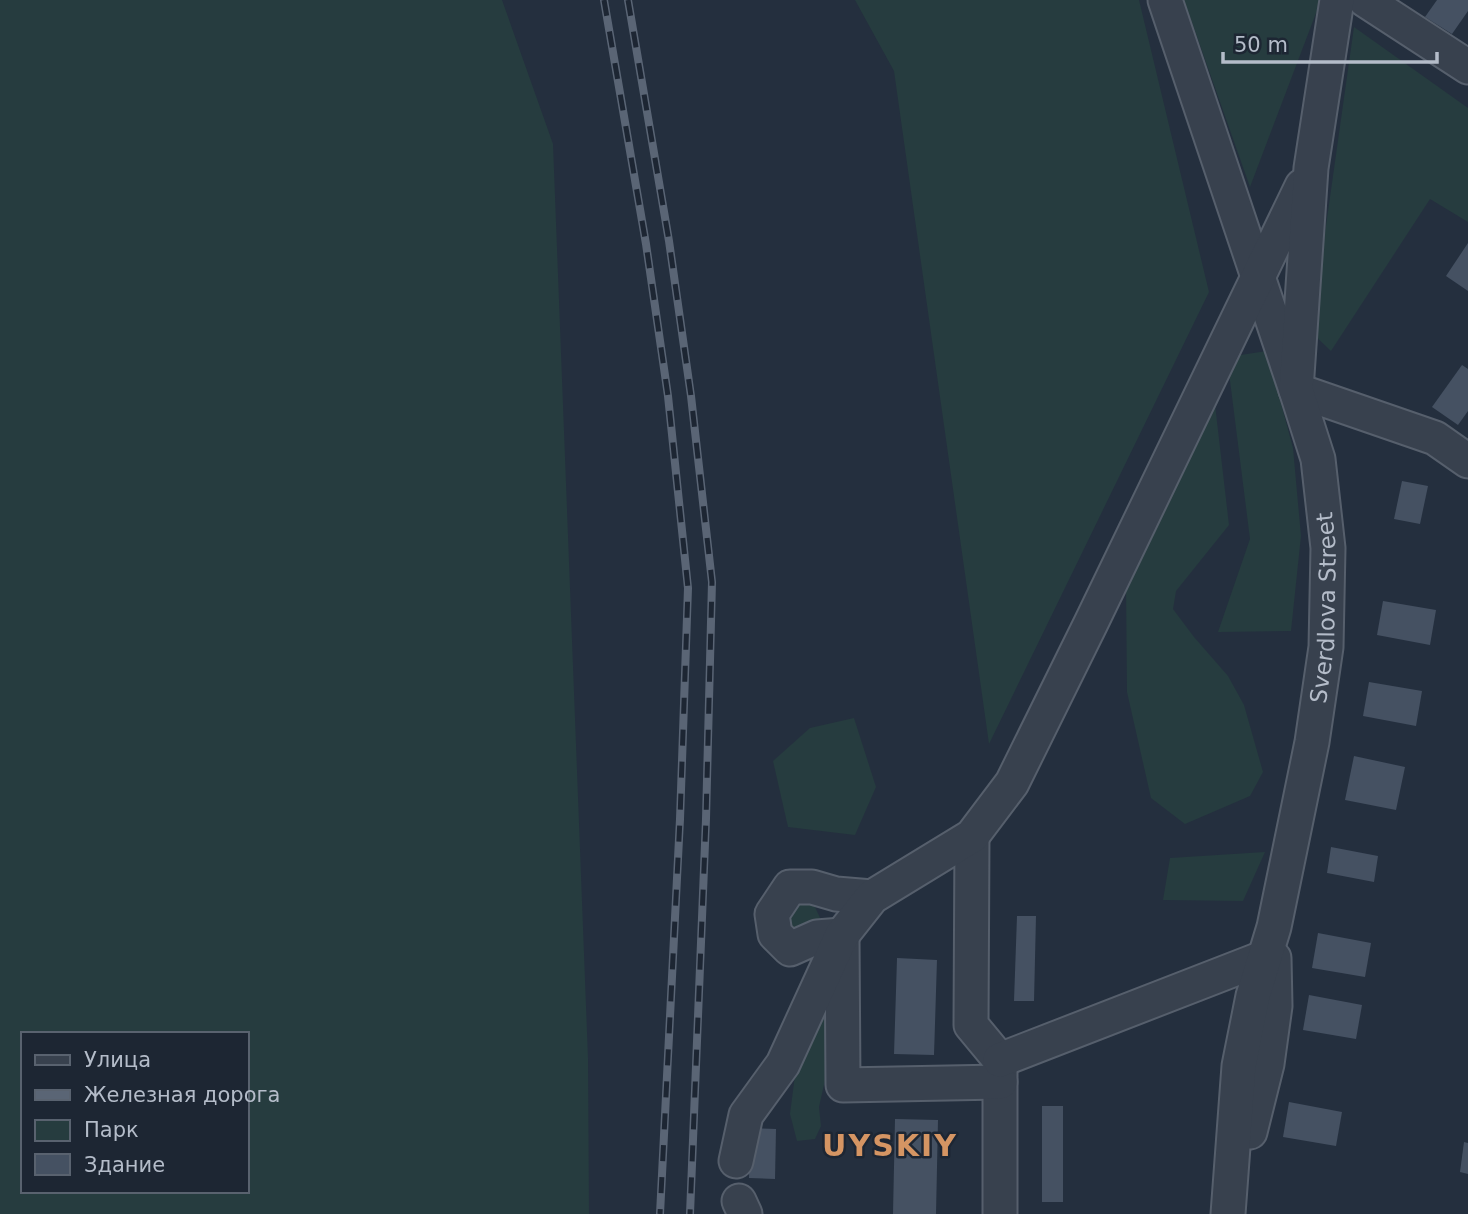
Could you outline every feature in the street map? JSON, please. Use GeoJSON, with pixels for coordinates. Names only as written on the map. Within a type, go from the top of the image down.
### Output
{"type":"FeatureCollection","features":[{"type":"Feature","properties":{"kind":"street"},"geometry":{"type":"LineString","coordinates":[[1165,0],[1296,390],[1435,438],[1468,461]]}},
{"type":"Feature","properties":{"kind":"street","name":"Sverdlova Street"},"geometry":{"type":"LineString","coordinates":[[1228,1214],[1239,1066],[1253,996],[1274,927],[1312,742],[1326,647],[1328,548],[1318,460],[1296,390],[1311,168],[1337,0]]}},
{"type":"Feature","properties":{"kind":"street"},"geometry":{"type":"LineString","coordinates":[[1365,0],[1468,67]]}},
{"type":"Feature","properties":{"kind":"street"},"geometry":{"type":"LineString","coordinates":[[736,1161],[746,1115],[783,1063],[842,935],[872,897],[972,836],[1012,783],[1311,168]]}},
{"type":"Feature","properties":{"kind":"street"},"geometry":{"type":"LineString","coordinates":[[972,836],[971,1025],[1000,1071],[1000,1214]]}},
{"type":"Feature","properties":{"kind":"street"},"geometry":{"type":"LineString","coordinates":[[842,935],[817,937],[790,948],[775,934],[772,914],[790,887],[812,887],[835,894],[872,897]]}},
{"type":"Feature","properties":{"kind":"street"},"geometry":{"type":"LineString","coordinates":[[1232,1176],[1250,1134],[1267,1064],[1275,1006],[1274,927]]}},
{"type":"Feature","properties":{"kind":"street"},"geometry":{"type":"LineString","coordinates":[[842,935],[843,1085],[1000,1071],[1263,958]]}},
{"type":"Feature","properties":{"kind":"green space"},"geometry":{"type":"Polygon","coordinates":[[[0,0],[502,0],[553,144],[588,1058],[589,1214],[0,1214],[0,0]]]}},
{"type":"Feature","properties":{"kind":"green space"},"geometry":{"type":"Polygon","coordinates":[[[855,0],[1139,0],[1209,292],[989,744],[894,71],[855,0]]]}},
{"type":"Feature","properties":{"kind":"green space"},"geometry":{"type":"Polygon","coordinates":[[[1184,0],[1321,0],[1250,187],[1184,0]]]}},
{"type":"Feature","properties":{"kind":"green space"},"geometry":{"type":"Polygon","coordinates":[[[1354,27],[1468,108],[1468,222],[1430,199],[1331,351],[1311,332],[1354,27]]]}},
{"type":"Feature","properties":{"kind":"green space"},"geometry":{"type":"Polygon","coordinates":[[[1267,351],[1293,448],[1301,536],[1291,631],[1218,632],[1250,539],[1227,357],[1267,351]]]}},
{"type":"Feature","properties":{"kind":"green space"},"geometry":{"type":"Polygon","coordinates":[[[1213,387],[1229,525],[1176,591],[1173,609],[1228,676],[1244,705],[1263,772],[1250,796],[1185,824],[1151,798],[1127,692],[1126,585],[1213,387]]]}},
{"type":"Feature","properties":{"kind":"green space"},"geometry":{"type":"Polygon","coordinates":[[[854,718],[876,787],[855,835],[788,827],[773,761],[810,728],[854,718]]]}},
{"type":"Feature","properties":{"kind":"green space"},"geometry":{"type":"Polygon","coordinates":[[[1265,852],[1243,901],[1163,900],[1170,858],[1265,852]]]}},
{"type":"Feature","properties":{"kind":"green space"},"geometry":{"type":"Polygon","coordinates":[[[797,898],[815,907],[822,922],[789,934],[783,907],[797,898]]]}},
{"type":"Feature","properties":{"kind":"green space"},"geometry":{"type":"Polygon","coordinates":[[[823,1013],[832,1028],[830,1058],[819,1107],[821,1126],[815,1139],[797,1141],[790,1114],[795,1075],[823,1013]]]}},
{"type":"Feature","properties":{"kind":"building"},"geometry":{"type":"Polygon","coordinates":[[[1437,0],[1468,0],[1468,11],[1452,34],[1425,17],[1437,0]]]}},
{"type":"Feature","properties":{"kind":"building"},"geometry":{"type":"Polygon","coordinates":[[[1468,243],[1468,291],[1446,276],[1468,243]]]}},
{"type":"Feature","properties":{"kind":"building"},"geometry":{"type":"Polygon","coordinates":[[[1462,365],[1468,369],[1468,411],[1458,425],[1432,407],[1462,365]]]}},
{"type":"Feature","properties":{"kind":"building"},"geometry":{"type":"Polygon","coordinates":[[[1402,481],[1428,486],[1420,524],[1394,519],[1402,481]]]}},
{"type":"Feature","properties":{"kind":"building"},"geometry":{"type":"Polygon","coordinates":[[[1383,601],[1436,610],[1430,645],[1377,635],[1383,601]]]}},
{"type":"Feature","properties":{"kind":"building"},"geometry":{"type":"Polygon","coordinates":[[[1369,682],[1422,691],[1416,726],[1363,716],[1369,682]]]}},
{"type":"Feature","properties":{"kind":"building"},"geometry":{"type":"Polygon","coordinates":[[[1354,756],[1405,767],[1396,810],[1345,800],[1354,756]]]}},
{"type":"Feature","properties":{"kind":"building"},"geometry":{"type":"Polygon","coordinates":[[[1331,847],[1378,856],[1374,882],[1327,873],[1331,847]]]}},
{"type":"Feature","properties":{"kind":"building"},"geometry":{"type":"Polygon","coordinates":[[[1017,916],[1036,916],[1034,1001],[1014,1001],[1017,916]]]}},
{"type":"Feature","properties":{"kind":"building"},"geometry":{"type":"Polygon","coordinates":[[[1318,933],[1371,943],[1365,977],[1312,968],[1318,933]]]}},
{"type":"Feature","properties":{"kind":"building"},"geometry":{"type":"Polygon","coordinates":[[[897,958],[937,960],[934,1055],[894,1054],[897,958]]]}},
{"type":"Feature","properties":{"kind":"building"},"geometry":{"type":"Polygon","coordinates":[[[1309,995],[1362,1005],[1356,1039],[1303,1030],[1309,995]]]}},
{"type":"Feature","properties":{"kind":"building"},"geometry":{"type":"Polygon","coordinates":[[[1289,1102],[1342,1112],[1336,1146],[1283,1137],[1289,1102]]]}},
{"type":"Feature","properties":{"kind":"building"},"geometry":{"type":"Polygon","coordinates":[[[1042,1106],[1063,1106],[1063,1202],[1042,1202],[1042,1106]]]}},
{"type":"Feature","properties":{"kind":"building"},"geometry":{"type":"Polygon","coordinates":[[[895,1119],[938,1120],[936,1214],[893,1214],[895,1119]]]}},
{"type":"Feature","properties":{"kind":"building"},"geometry":{"type":"Polygon","coordinates":[[[750,1128],[776,1129],[775,1179],[749,1178],[750,1128]]]}},
{"type":"Feature","properties":{"kind":"building"},"geometry":{"type":"Polygon","coordinates":[[[1464,1142],[1468,1143],[1468,1174],[1460,1172],[1464,1142]]]}},
{"type":"Feature","properties":{"kind":"railway"},"geometry":{"type":"LineString","coordinates":[[604,0],[646,244],[668,396],[688,588],[680,819],[660,1214]]}},
{"type":"Feature","properties":{"kind":"railway"},"geometry":{"type":"LineString","coordinates":[[628,0],[669,241],[691,396],[712,582],[706,819],[690,1214]]}},
{"type":"Feature","properties":{"kind":"district","name":"UYSKIY"},"geometry":{"type":"Point","coordinates":[890,1146]}}]}
